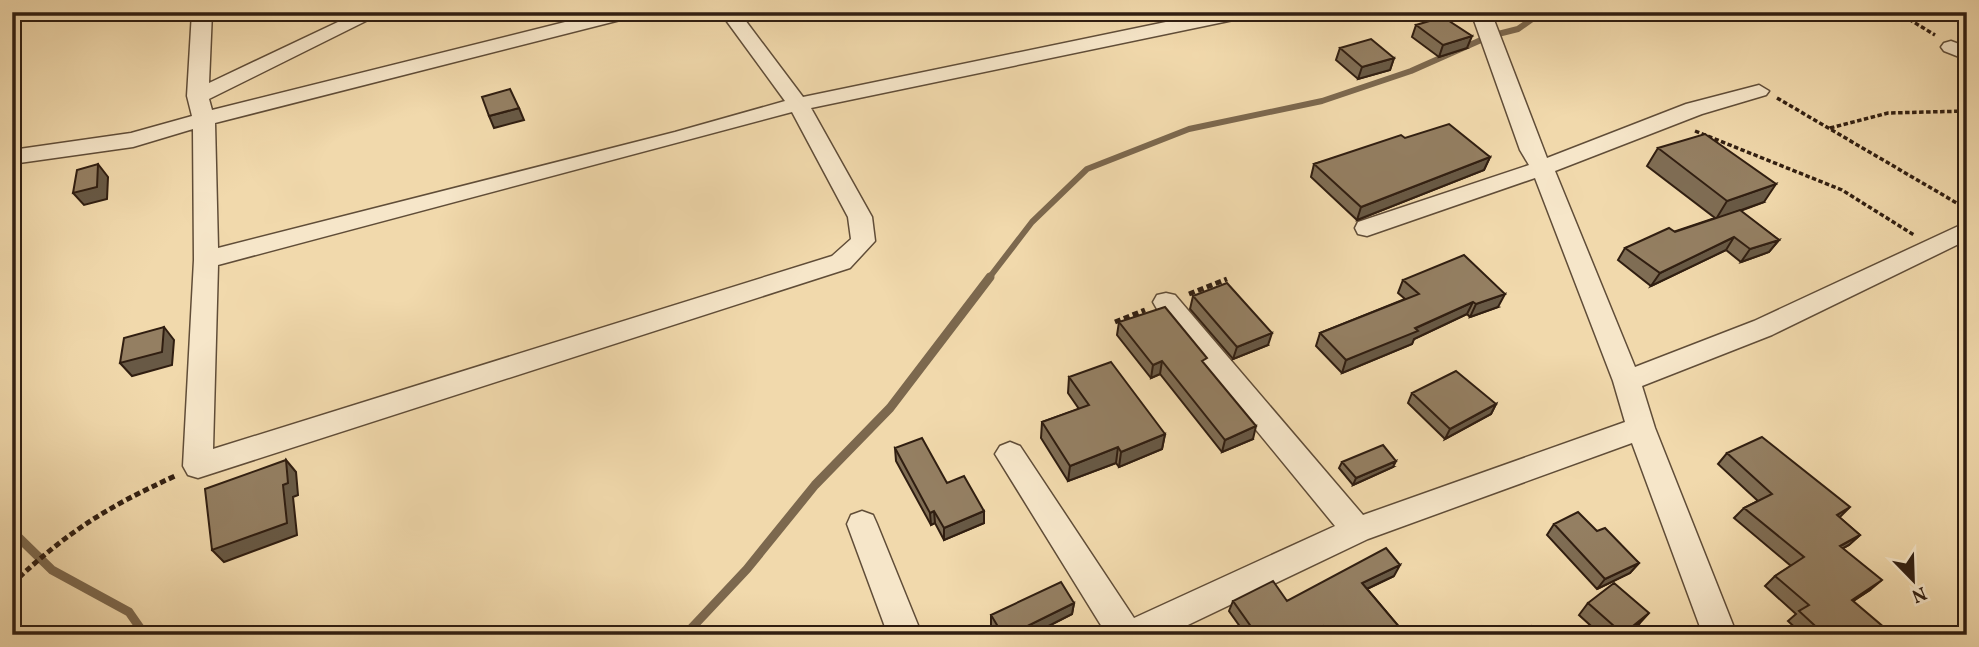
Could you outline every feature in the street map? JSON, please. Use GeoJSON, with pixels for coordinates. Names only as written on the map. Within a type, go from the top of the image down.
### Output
{"type":"FeatureCollection","features":[{"type":"Feature","properties":{"kind":"street"},"geometry":{"type":"LineString","coordinates":[[202,12],[201,108],[206,260],[198,466],[841,262],[863,241],[860,217],[798,104],[729,12]]}},
{"type":"Feature","properties":{"kind":"street"},"geometry":{"type":"LineString","coordinates":[[12,158],[133,140],[201,108],[374,12]]}},
{"type":"Feature","properties":{"kind":"street"},"geometry":{"type":"LineString","coordinates":[[201,108],[629,12]]}},
{"type":"Feature","properties":{"kind":"street"},"geometry":{"type":"LineString","coordinates":[[206,260],[671,140],[798,104],[1243,12]]}},
{"type":"Feature","properties":{"kind":"street"},"geometry":{"type":"LineString","coordinates":[[1480,12],[1517,105],[1531,150],[1542,168],[1627,381],[1641,428],[1720,635]]}},
{"type":"Feature","properties":{"kind":"street"},"geometry":{"type":"LineString","coordinates":[[1367,228],[1542,168],[1694,109],[1759,91]]}},
{"type":"Feature","properties":{"kind":"street"},"geometry":{"type":"LineString","coordinates":[[1627,381],[1763,328],[1967,230]]}},
{"type":"Feature","properties":{"kind":"street"},"geometry":{"type":"LineString","coordinates":[[1166,302],[1357,530]]}},
{"type":"Feature","properties":{"kind":"street"},"geometry":{"type":"LineString","coordinates":[[1132,635],[1357,530],[1641,428]]}},
{"type":"Feature","properties":{"kind":"street"},"geometry":{"type":"LineString","coordinates":[[1010,454],[1126,635]]}},
{"type":"Feature","properties":{"kind":"street"},"geometry":{"type":"LineString","coordinates":[[862,524],[905,635]]}},
{"type":"Feature","properties":{"kind":"path"},"geometry":{"type":"LineString","coordinates":[[1897,12],[1928,29]]}},
{"type":"Feature","properties":{"kind":"path"},"geometry":{"type":"LineString","coordinates":[[1759,91],[1967,208]]}},
{"type":"Feature","properties":{"kind":"path"},"geometry":{"type":"LineString","coordinates":[[1829,128],[1888,113],[1967,111]]}},
{"type":"Feature","properties":{"kind":"path"},"geometry":{"type":"LineString","coordinates":[[1668,120],[1770,164],[1842,190],[1931,248]]}},
{"type":"Feature","properties":{"kind":"path"},"geometry":{"type":"LineString","coordinates":[[12,584],[56,543],[114,503],[198,466]]}},
{"type":"Feature","properties":{"kind":"building"},"geometry":{"type":"Polygon","coordinates":[[[1443,17],[1472,36],[1443,45],[1416,25],[1443,17]]]}},
{"type":"Feature","properties":{"kind":"building"},"geometry":{"type":"Polygon","coordinates":[[[1371,39],[1394,58],[1362,67],[1340,48],[1371,39]]]}},
{"type":"Feature","properties":{"kind":"building"},"geometry":{"type":"Polygon","coordinates":[[[510,89],[519,108],[489,116],[482,97],[510,89]]]}},
{"type":"Feature","properties":{"kind":"building"},"geometry":{"type":"Polygon","coordinates":[[[1449,124],[1490,157],[1361,207],[1314,164],[1401,135],[1405,138],[1449,124]]]}},
{"type":"Feature","properties":{"kind":"building"},"geometry":{"type":"Polygon","coordinates":[[[1705,134],[1776,184],[1727,201],[1658,148],[1705,134]]]}},
{"type":"Feature","properties":{"kind":"building"},"geometry":{"type":"Polygon","coordinates":[[[98,164],[97,187],[73,193],[77,170],[98,164]]]}},
{"type":"Feature","properties":{"kind":"building"},"geometry":{"type":"Polygon","coordinates":[[[1740,210],[1779,240],[1750,249],[1734,237],[1660,273],[1625,248],[1669,228],[1675,232],[1740,210]]]}},
{"type":"Feature","properties":{"kind":"building"},"geometry":{"type":"Polygon","coordinates":[[[1464,255],[1505,294],[1476,304],[1473,302],[1415,328],[1418,331],[1346,360],[1320,333],[1419,294],[1403,280],[1464,255]]]}},
{"type":"Feature","properties":{"kind":"building"},"geometry":{"type":"Polygon","coordinates":[[[1227,283],[1272,333],[1237,347],[1193,296],[1227,283]]]}},
{"type":"Feature","properties":{"kind":"building"},"geometry":{"type":"Polygon","coordinates":[[[1165,307],[1207,358],[1202,361],[1256,426],[1225,440],[1162,361],[1153,365],[1119,322],[1165,307]]]}},
{"type":"Feature","properties":{"kind":"building"},"geometry":{"type":"Polygon","coordinates":[[[164,327],[162,352],[120,363],[124,338],[164,327]]]}},
{"type":"Feature","properties":{"kind":"building"},"geometry":{"type":"Polygon","coordinates":[[[1111,362],[1165,434],[1121,452],[1118,447],[1070,466],[1042,422],[1089,405],[1069,377],[1111,362]]]}},
{"type":"Feature","properties":{"kind":"building"},"geometry":{"type":"Polygon","coordinates":[[[1456,371],[1496,404],[1450,429],[1412,393],[1456,371]]]}},
{"type":"Feature","properties":{"kind":"building"},"geometry":{"type":"Polygon","coordinates":[[[1762,437],[1850,507],[1837,515],[1860,535],[1840,546],[1882,580],[1852,600],[1886,629],[1877,635],[1825,635],[1799,611],[1809,605],[1775,576],[1804,557],[1744,508],[1772,494],[1727,453],[1762,437]]]}},
{"type":"Feature","properties":{"kind":"building"},"geometry":{"type":"Polygon","coordinates":[[[922,438],[947,483],[964,476],[984,511],[944,528],[934,511],[930,513],[895,448],[922,438]]]}},
{"type":"Feature","properties":{"kind":"building"},"geometry":{"type":"Polygon","coordinates":[[[1383,445],[1396,461],[1356,478],[1342,462],[1383,445]]]}},
{"type":"Feature","properties":{"kind":"building"},"geometry":{"type":"Polygon","coordinates":[[[286,460],[288,483],[283,485],[287,523],[212,550],[205,489],[286,460]]]}},
{"type":"Feature","properties":{"kind":"building"},"geometry":{"type":"Polygon","coordinates":[[[1578,512],[1597,531],[1605,528],[1639,563],[1605,579],[1554,524],[1578,512]]]}},
{"type":"Feature","properties":{"kind":"building"},"geometry":{"type":"Polygon","coordinates":[[[1386,548],[1400,565],[1362,583],[1406,635],[1330,635],[1323,626],[1307,635],[1257,635],[1233,601],[1273,581],[1287,601],[1386,548]]]}},
{"type":"Feature","properties":{"kind":"building"},"geometry":{"type":"Polygon","coordinates":[[[1061,582],[1074,603],[1009,635],[1003,635],[991,615],[1061,582]]]}},
{"type":"Feature","properties":{"kind":"building"},"geometry":{"type":"Polygon","coordinates":[[[1614,583],[1649,613],[1623,634],[1588,603],[1614,583]]]}},
{"type":"Feature","properties":{"kind":"building"},"geometry":{"type":"Polygon","coordinates":[[[1531,626],[1540,635],[1516,635],[1531,626]]]}},
{"type":"Feature","properties":{"kind":"waterway"},"geometry":{"type":"LineString","coordinates":[[989,278],[1032,222],[1087,169],[1189,129],[1322,101],[1411,71],[1490,36],[1518,29],[1542,12]]}},
{"type":"Feature","properties":{"kind":"waterway"},"geometry":{"type":"LineString","coordinates":[[685,635],[747,569],[815,485],[890,408],[990,277]]}},
{"type":"Feature","properties":{"kind":"waterway"},"geometry":{"type":"LineString","coordinates":[[12,531],[52,570],[129,612],[145,635]]}}]}
